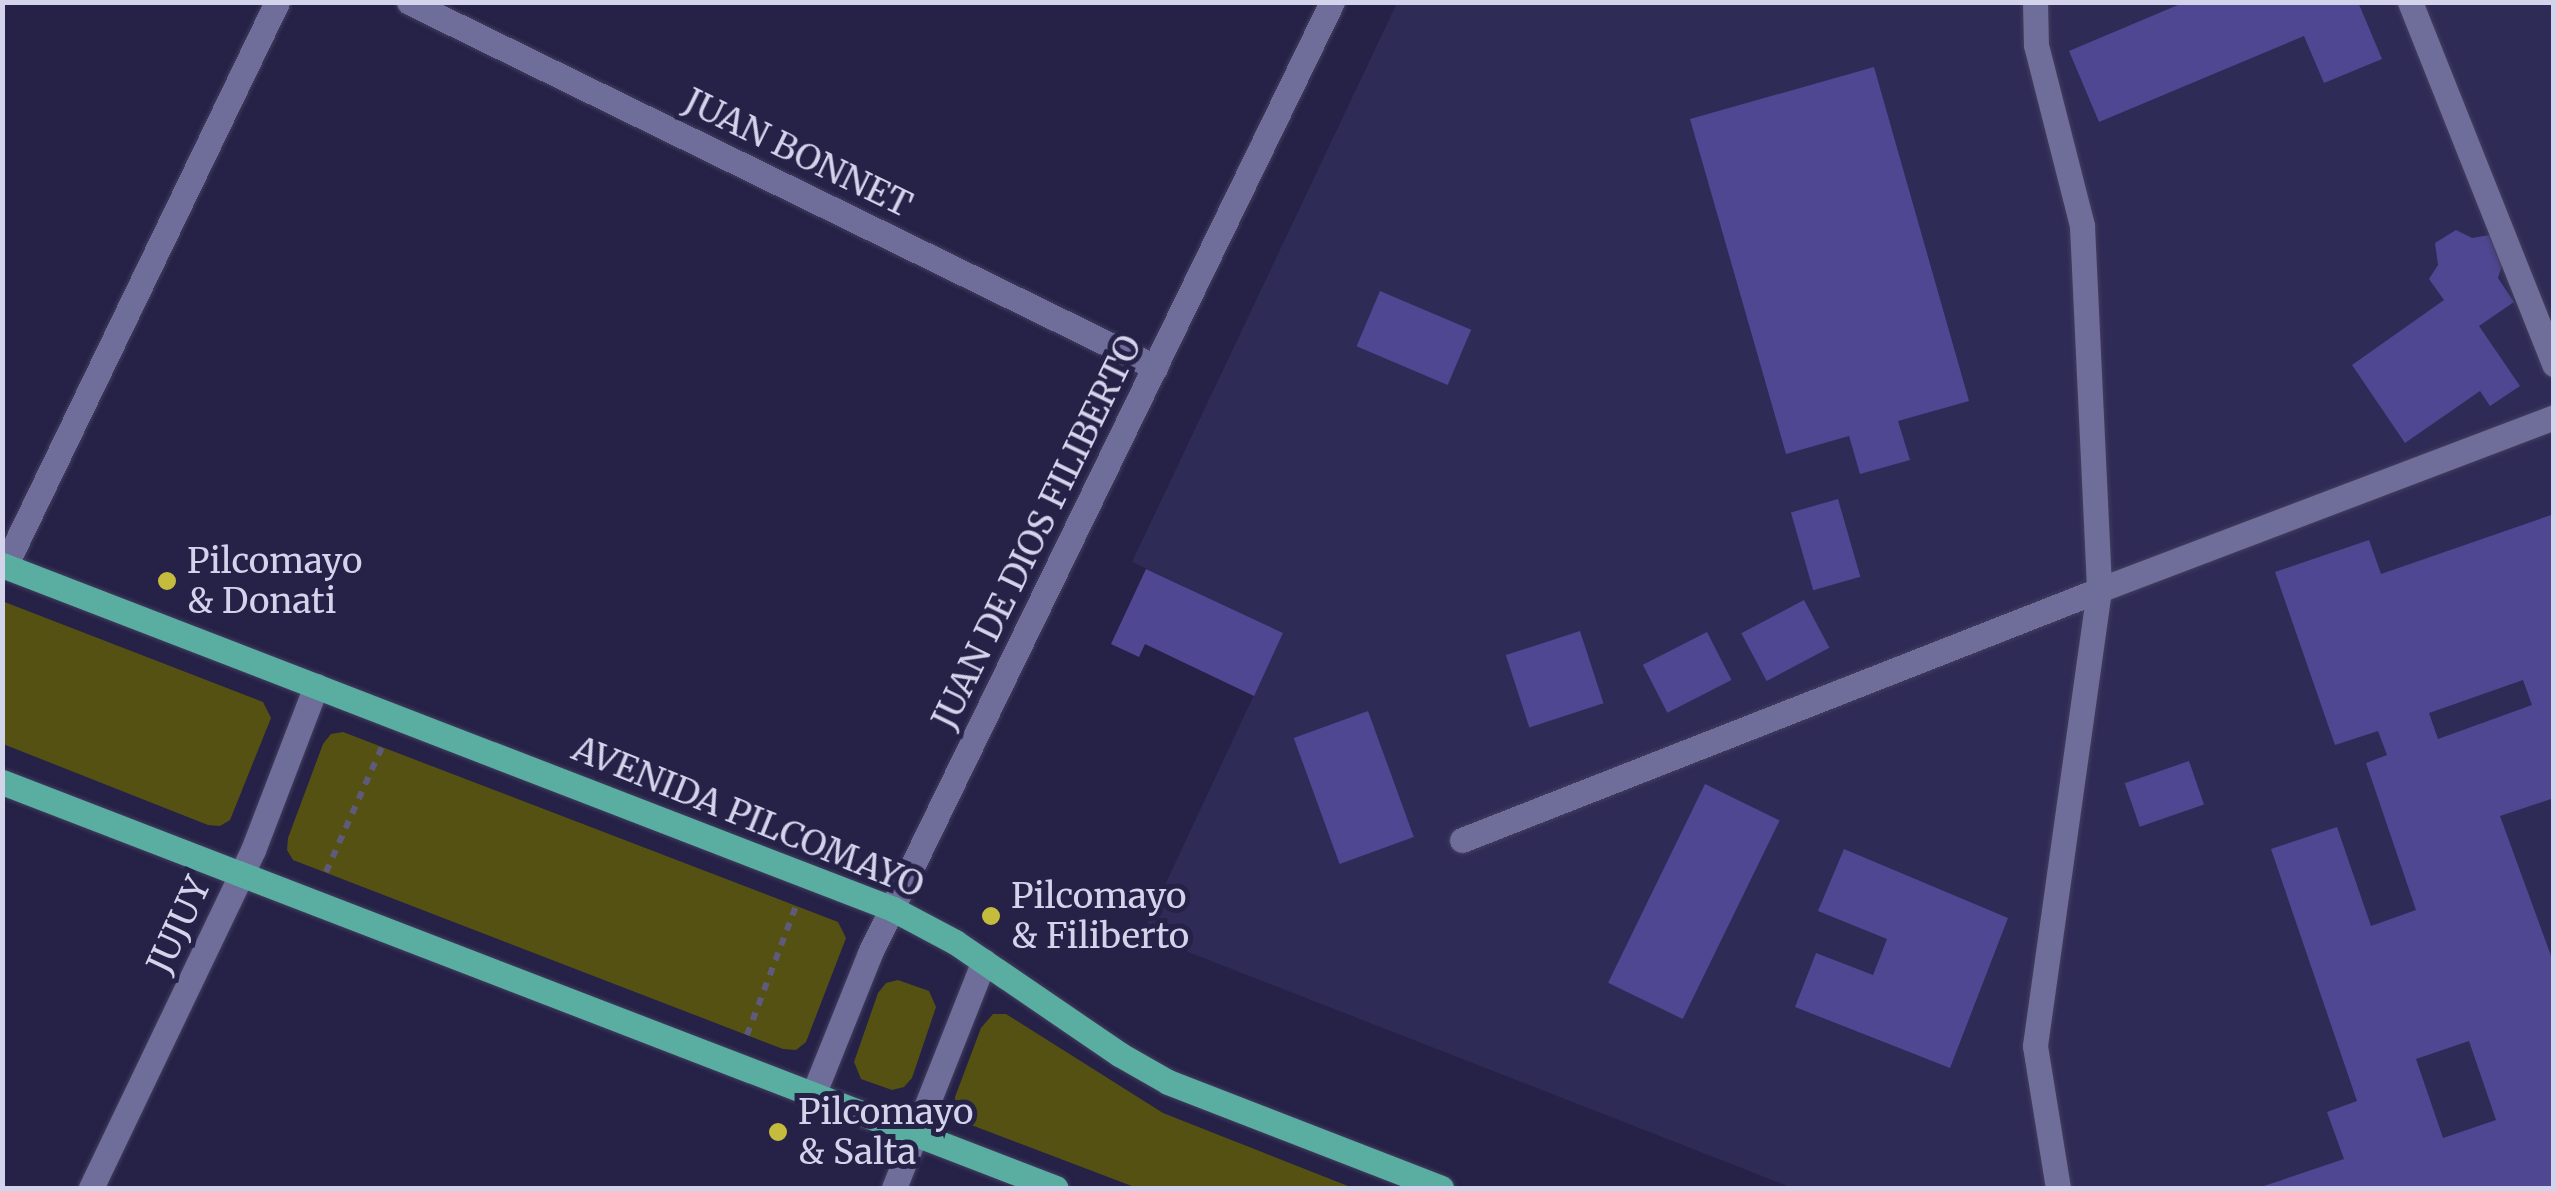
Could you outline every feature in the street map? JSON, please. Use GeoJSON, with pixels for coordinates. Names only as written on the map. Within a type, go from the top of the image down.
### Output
{"type":"FeatureCollection","features":[{"type":"Feature","properties":{"kind":"main road","name":"AVENIDA PILCOMAYO"},"geometry":{"type":"LineString","coordinates":[[4,565],[892,910],[984,961],[1168,1082],[1440,1188]]}},
{"type":"Feature","properties":{"kind":"main road"},"geometry":{"type":"LineString","coordinates":[[2,782],[1056,1188]]}},
{"type":"Feature","properties":{"kind":"street"},"geometry":{"type":"LineString","coordinates":[[4,565],[277,2]]}},
{"type":"Feature","properties":{"kind":"street","name":"JUAN BONNET"},"geometry":{"type":"LineString","coordinates":[[409,2],[1156,367]]}},
{"type":"Feature","properties":{"kind":"street","name":"JUAN DE DIOS FILIBERTO"},"geometry":{"type":"LineString","coordinates":[[814,1095],[870,952],[1332,2]]}},
{"type":"Feature","properties":{"kind":"street"},"geometry":{"type":"LineString","coordinates":[[2035,2],[2036,45],[2082,226],[2099,590],[2035,1046],[2058,1188]]}},
{"type":"Feature","properties":{"kind":"street"},"geometry":{"type":"LineString","coordinates":[[2410,2],[2554,364]]}},
{"type":"Feature","properties":{"kind":"street"},"geometry":{"type":"LineString","coordinates":[[1462,840],[2099,590],[2554,418]]}},
{"type":"Feature","properties":{"kind":"street","name":"JUJUY"},"geometry":{"type":"LineString","coordinates":[[92,1188],[242,874],[316,686]]}},
{"type":"Feature","properties":{"kind":"street"},"geometry":{"type":"LineString","coordinates":[[894,1188],[984,961]]}},
{"type":"Feature","properties":{"kind":"path"},"geometry":{"type":"LineString","coordinates":[[325,874],[382,746]]}},
{"type":"Feature","properties":{"kind":"path"},"geometry":{"type":"LineString","coordinates":[[746,1036],[796,905]]}},
{"type":"Feature","properties":{"kind":"shaded area"},"geometry":{"type":"Polygon","coordinates":[[[1397,3],[2553,3],[2553,1188],[1793,1188],[1142,934],[1283,633],[1132,562],[1397,3]]]}},
{"type":"Feature","properties":{"kind":"shaded area"},"geometry":{"type":"Polygon","coordinates":[[[2,601],[263,702],[271,718],[230,820],[220,826],[208,825],[3,744],[2,601]]]}},
{"type":"Feature","properties":{"kind":"shaded area"},"geometry":{"type":"Polygon","coordinates":[[[343,732],[838,922],[846,938],[806,1042],[796,1050],[783,1049],[293,860],[287,850],[288,838],[323,744],[331,734],[343,732]]]}},
{"type":"Feature","properties":{"kind":"shaded area"},"geometry":{"type":"Polygon","coordinates":[[[898,980],[929,991],[936,1007],[912,1078],[904,1087],[892,1090],[861,1079],[854,1062],[878,993],[886,983],[898,980]]]}},
{"type":"Feature","properties":{"kind":"shaded area"},"geometry":{"type":"Polygon","coordinates":[[[993,1014],[1006,1014],[1163,1113],[1353,1188],[1137,1188],[966,1123],[956,1115],[955,1097],[981,1028],[993,1014]]]}},
{"type":"Feature","properties":{"kind":"building"},"geometry":{"type":"Polygon","coordinates":[[[2185,2],[2358,2],[2382,59],[2324,83],[2304,36],[2099,122],[2069,51],[2185,2]]]}},
{"type":"Feature","properties":{"kind":"building"},"geometry":{"type":"Polygon","coordinates":[[[1874,67],[1969,401],[1898,421],[1910,460],[1860,474],[1849,436],[1786,454],[1690,119],[1874,67]]]}},
{"type":"Feature","properties":{"kind":"building"},"geometry":{"type":"Polygon","coordinates":[[[2456,230],[2472,238],[2490,235],[2506,253],[2498,278],[2514,302],[2479,326],[2520,386],[2490,406],[2480,391],[2405,443],[2352,365],[2444,300],[2429,279],[2438,265],[2435,243],[2456,230]]]}},
{"type":"Feature","properties":{"kind":"building"},"geometry":{"type":"Polygon","coordinates":[[[1380,291],[1471,330],[1448,385],[1357,346],[1380,291]]]}},
{"type":"Feature","properties":{"kind":"building"},"geometry":{"type":"Polygon","coordinates":[[[1838,499],[1860,577],[1813,590],[1791,513],[1838,499]]]}},
{"type":"Feature","properties":{"kind":"building"},"geometry":{"type":"Polygon","coordinates":[[[2554,514],[2554,798],[2500,816],[2554,964],[2554,1188],[2258,1188],[2344,1159],[2327,1112],[2357,1101],[2271,849],[2337,827],[2371,926],[2416,910],[2366,763],[2387,755],[2378,731],[2335,745],[2275,572],[2369,540],[2381,574],[2554,514]],[[2523,680],[2429,713],[2438,739],[2532,705],[2523,680]],[[2469,1041],[2416,1059],[2443,1138],[2496,1120],[2469,1041]]]}},
{"type":"Feature","properties":{"kind":"building"},"geometry":{"type":"Polygon","coordinates":[[[1146,569],[1283,633],[1254,696],[1145,644],[1139,657],[1111,644],[1146,569]]]}},
{"type":"Feature","properties":{"kind":"building"},"geometry":{"type":"Polygon","coordinates":[[[1804,600],[1829,648],[1767,681],[1741,633],[1804,600]]]}},
{"type":"Feature","properties":{"kind":"building"},"geometry":{"type":"Polygon","coordinates":[[[1580,631],[1603,703],[1529,727],[1506,655],[1580,631]]]}},
{"type":"Feature","properties":{"kind":"building"},"geometry":{"type":"Polygon","coordinates":[[[1707,632],[1732,680],[1667,713],[1643,665],[1707,632]]]}},
{"type":"Feature","properties":{"kind":"building"},"geometry":{"type":"Polygon","coordinates":[[[1368,711],[1414,837],[1340,864],[1294,738],[1368,711]]]}},
{"type":"Feature","properties":{"kind":"building"},"geometry":{"type":"Polygon","coordinates":[[[2189,761],[2204,804],[2140,827],[2125,783],[2189,761]]]}},
{"type":"Feature","properties":{"kind":"building"},"geometry":{"type":"Polygon","coordinates":[[[1705,784],[1780,820],[1683,1019],[1608,983],[1705,784]]]}},
{"type":"Feature","properties":{"kind":"building"},"geometry":{"type":"Polygon","coordinates":[[[1844,849],[2008,918],[1950,1068],[1795,1007],[1816,953],[1873,975],[1887,939],[1818,911],[1844,849]]]}},
{"type":"Feature","properties":{"kind":"place","name":"Pilcomayo & Donati"},"geometry":{"type":"Point","coordinates":[167,581]}},
{"type":"Feature","properties":{"kind":"place","name":"Pilcomayo & Filiberto"},"geometry":{"type":"Point","coordinates":[991,916]}},
{"type":"Feature","properties":{"kind":"place","name":"Pilcomayo & Salta"},"geometry":{"type":"Point","coordinates":[778,1132]}}]}
